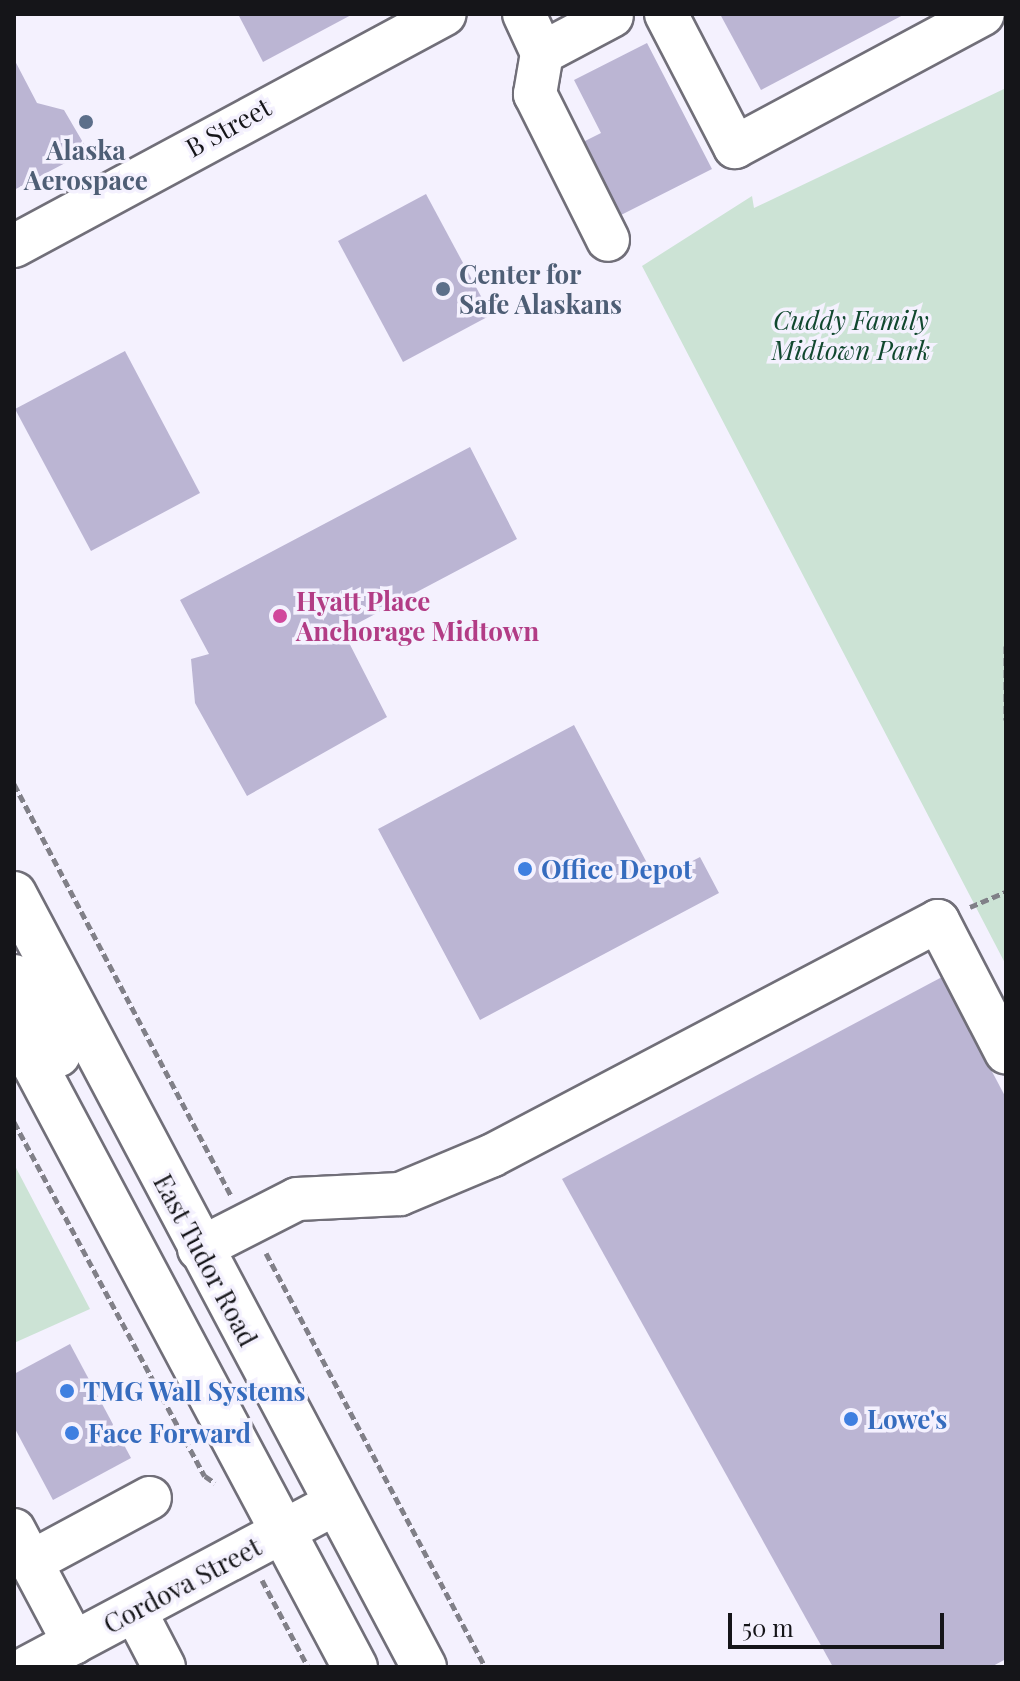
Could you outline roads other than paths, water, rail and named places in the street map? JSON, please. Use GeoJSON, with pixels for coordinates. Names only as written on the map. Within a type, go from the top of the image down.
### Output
{"type":"FeatureCollection","features":[{"type":"Feature","properties":{"kind":"main road","name":"East Tudor Road"},"geometry":{"type":"LineString","coordinates":[[14,894],[199,1249],[424,1667]]}},
{"type":"Feature","properties":{"kind":"main road"},"geometry":{"type":"LineString","coordinates":[[14,977],[155,1240],[199,1249]]}},
{"type":"Feature","properties":{"kind":"main road"},"geometry":{"type":"LineString","coordinates":[[14,1026],[267,1540],[355,1667]]}},
{"type":"Feature","properties":{"kind":"street","name":"B Street"},"geometry":{"type":"LineString","coordinates":[[14,246],[444,14]]}},
{"type":"Feature","properties":{"kind":"street"},"geometry":{"type":"LineString","coordinates":[[524,14],[542,53],[535,94],[608,240]]}},
{"type":"Feature","properties":{"kind":"street"},"geometry":{"type":"LineString","coordinates":[[666,14],[735,147],[983,14]]}},
{"type":"Feature","properties":{"kind":"street"},"geometry":{"type":"LineString","coordinates":[[542,53],[612,16]]}},
{"type":"Feature","properties":{"kind":"street"},"geometry":{"type":"LineString","coordinates":[[199,1249],[297,1199],[400,1194],[491,1156],[938,921],[1006,1052]]}},
{"type":"Feature","properties":{"kind":"street"},"geometry":{"type":"LineString","coordinates":[[74,1643],[22,1546],[150,1498]]}},
{"type":"Feature","properties":{"kind":"street","name":"Cordova Street"},"geometry":{"type":"LineString","coordinates":[[28,1667],[336,1503]]}},
{"type":"Feature","properties":{"kind":"street"},"geometry":{"type":"LineString","coordinates":[[135,1611],[164,1667]]}},
{"type":"Feature","properties":{"kind":"place","name":"Alaska Aerospace"},"geometry":{"type":"Point","coordinates":[86,122]}},
{"type":"Feature","properties":{"kind":"place","name":"Center for Safe Alaskans"},"geometry":{"type":"Point","coordinates":[443,289]}},
{"type":"Feature","properties":{"kind":"place","name":"Hyatt Place Anchorage Midtown"},"geometry":{"type":"Point","coordinates":[280,616]}},
{"type":"Feature","properties":{"kind":"place","name":"Office Depot"},"geometry":{"type":"Point","coordinates":[525,869]}},
{"type":"Feature","properties":{"kind":"place","name":"TMG Wall Systems"},"geometry":{"type":"Point","coordinates":[67,1391]}},
{"type":"Feature","properties":{"kind":"place","name":"Lowe's"},"geometry":{"type":"Point","coordinates":[851,1419]}},
{"type":"Feature","properties":{"kind":"place","name":"Face Forward"},"geometry":{"type":"Point","coordinates":[72,1433]}},
{"type":"Feature","properties":{"kind":"park label","name":"Cuddy Family Midtown Park"},"geometry":{"type":"Point","coordinates":[851,335]}}]}
